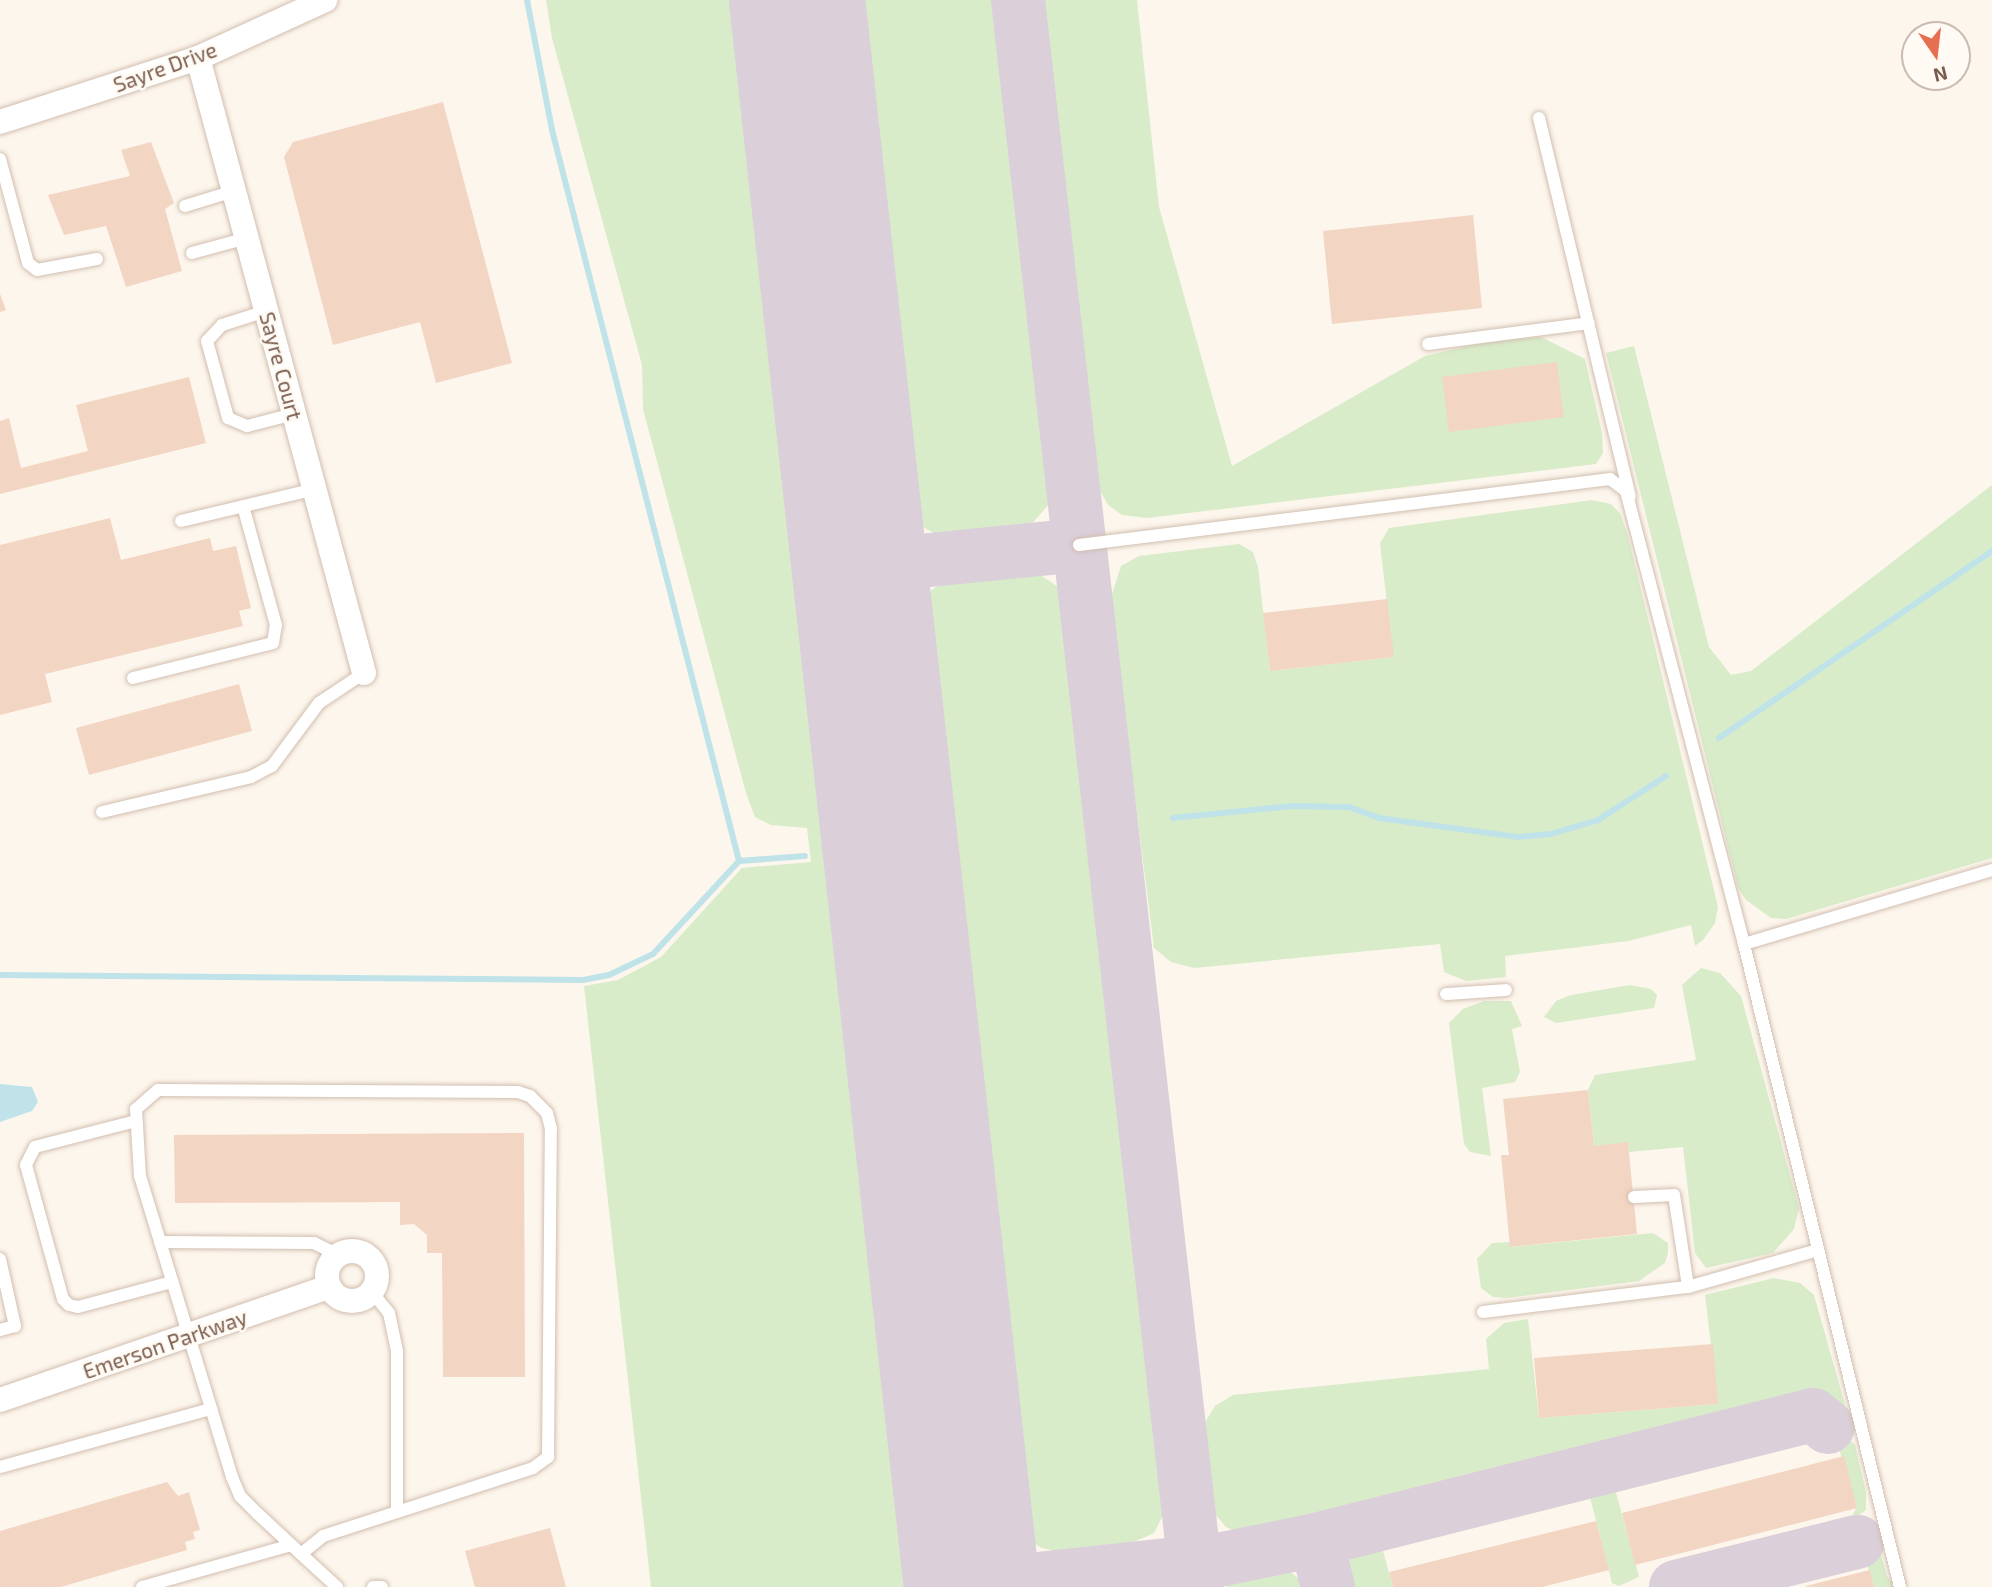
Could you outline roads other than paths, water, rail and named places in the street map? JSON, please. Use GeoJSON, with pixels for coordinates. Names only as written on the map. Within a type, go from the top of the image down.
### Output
{"type":"FeatureCollection","features":[{"type":"Feature","properties":{"kind":"street","name":"Sayre Drive"},"geometry":{"type":"LineString","coordinates":[[0,122],[198,58],[325,0]]}},
{"type":"Feature","properties":{"kind":"street","name":"Sayre Court"},"geometry":{"type":"LineString","coordinates":[[198,58],[365,673]]}},
{"type":"Feature","properties":{"kind":"street"},"geometry":{"type":"LineString","coordinates":[[355,1251],[370,1260],[377,1279],[372,1292],[360,1301],[347,1301],[334,1296],[329,1287],[327,1268],[339,1255],[355,1251]]}},
{"type":"Feature","properties":{"kind":"street","name":"Emerson Parkway"},"geometry":{"type":"LineString","coordinates":[[0,1400],[329,1287]]}},
{"type":"Feature","properties":{"kind":"lane"},"geometry":{"type":"LineString","coordinates":[[1539,118],[1744,943],[1900,1587]]}},
{"type":"Feature","properties":{"kind":"lane"},"geometry":{"type":"LineString","coordinates":[[0,159],[28,263],[37,270],[97,259]]}},
{"type":"Feature","properties":{"kind":"lane"},"geometry":{"type":"LineString","coordinates":[[185,206],[234,191]]}},
{"type":"Feature","properties":{"kind":"lane"},"geometry":{"type":"LineString","coordinates":[[192,253],[247,238]]}},
{"type":"Feature","properties":{"kind":"lane"},"geometry":{"type":"LineString","coordinates":[[266,311],[222,326],[207,341],[228,418],[247,426],[294,414]]}},
{"type":"Feature","properties":{"kind":"lane"},"geometry":{"type":"LineString","coordinates":[[1428,344],[1589,323]]}},
{"type":"Feature","properties":{"kind":"lane"},"geometry":{"type":"LineString","coordinates":[[1079,545],[1610,479],[1626,492],[1636,517]]}},
{"type":"Feature","properties":{"kind":"lane"},"geometry":{"type":"LineString","coordinates":[[181,521],[314,489]]}},
{"type":"Feature","properties":{"kind":"lane"},"geometry":{"type":"LineString","coordinates":[[133,678],[272,643],[276,625],[243,506]]}},
{"type":"Feature","properties":{"kind":"lane"},"geometry":{"type":"LineString","coordinates":[[102,812],[251,777],[272,766],[319,703],[365,673]]}},
{"type":"Feature","properties":{"kind":"lane"},"geometry":{"type":"LineString","coordinates":[[1744,943],[1992,870]]}},
{"type":"Feature","properties":{"kind":"lane"},"geometry":{"type":"LineString","coordinates":[[1446,994],[1506,990]]}},
{"type":"Feature","properties":{"kind":"lane"},"geometry":{"type":"LineString","coordinates":[[142,1587],[296,1549],[323,1536],[533,1468],[548,1457],[551,1156],[547,1113],[540,1104],[518,1092],[158,1090],[139,1102],[136,1121],[140,1176],[240,1496],[296,1549],[337,1587]]}},
{"type":"Feature","properties":{"kind":"lane"},"geometry":{"type":"LineString","coordinates":[[136,1121],[35,1147],[26,1166],[63,1299],[69,1305],[78,1307],[172,1282]]}},
{"type":"Feature","properties":{"kind":"lane"},"geometry":{"type":"LineString","coordinates":[[1634,1197],[1674,1195],[1688,1287]]}},
{"type":"Feature","properties":{"kind":"lane"},"geometry":{"type":"LineString","coordinates":[[160,1242],[314,1243],[339,1255]]}},
{"type":"Feature","properties":{"kind":"lane"},"geometry":{"type":"LineString","coordinates":[[1483,1312],[1688,1287],[1818,1250]]}},
{"type":"Feature","properties":{"kind":"lane"},"geometry":{"type":"LineString","coordinates":[[0,1259],[15,1326],[0,1330]]}},
{"type":"Feature","properties":{"kind":"lane"},"geometry":{"type":"LineString","coordinates":[[372,1292],[389,1313],[397,1352],[397,1512]]}},
{"type":"Feature","properties":{"kind":"lane"},"geometry":{"type":"LineString","coordinates":[[0,1467],[211,1409]]}},
{"type":"Feature","properties":{"kind":"lane"},"geometry":{"type":"LineString","coordinates":[[373,1587],[382,1587]]}},
{"type":"Feature","properties":{"kind":"water"},"geometry":{"type":"Polygon","coordinates":[[[0,1084],[32,1087],[38,1102],[32,1111],[0,1122],[0,1084]]]}},
{"type":"Feature","properties":{"kind":"waterway"},"geometry":{"type":"LineString","coordinates":[[527,0],[552,130],[739,861]]}},
{"type":"Feature","properties":{"kind":"waterway"},"geometry":{"type":"LineString","coordinates":[[1719,738],[1992,551]]}},
{"type":"Feature","properties":{"kind":"waterway"},"geometry":{"type":"LineString","coordinates":[[1173,818],[1291,806],[1349,807],[1379,818],[1517,837],[1551,834],[1598,820],[1666,776]]}},
{"type":"Feature","properties":{"kind":"waterway"},"geometry":{"type":"LineString","coordinates":[[0,975],[583,980],[609,975],[653,954],[739,861],[805,856]]}}]}
